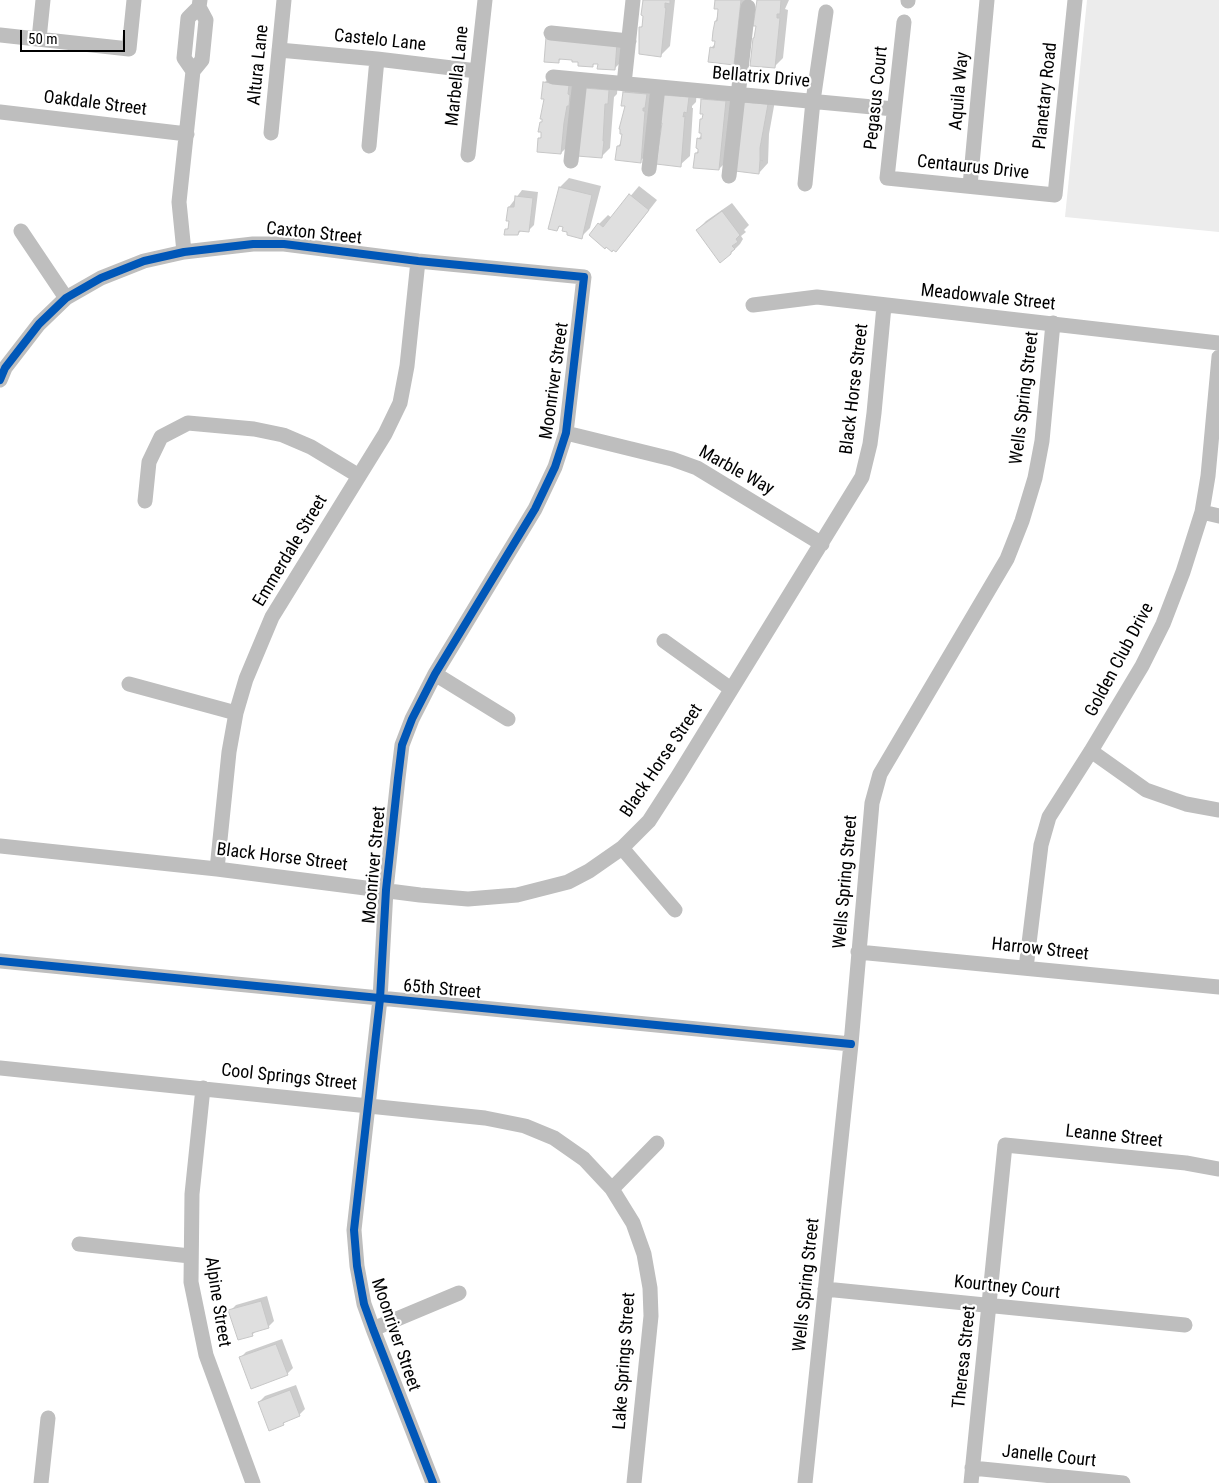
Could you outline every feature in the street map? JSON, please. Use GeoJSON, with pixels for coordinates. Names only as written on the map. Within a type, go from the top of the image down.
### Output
{"type":"FeatureCollection","features":[{"type":"Feature","properties":{"kind":"street"},"geometry":{"type":"LineString","coordinates":[[38,39],[43,0]]}},
{"type":"Feature","properties":{"kind":"street"},"geometry":{"type":"LineString","coordinates":[[0,35],[129,49],[134,0]]}},
{"type":"Feature","properties":{"kind":"street","name":"Altura Lane"},"geometry":{"type":"LineString","coordinates":[[271,133],[284,0]]}},
{"type":"Feature","properties":{"kind":"street","name":"Marbella Lane"},"geometry":{"type":"LineString","coordinates":[[468,155],[485,0]]}},
{"type":"Feature","properties":{"kind":"street"},"geometry":{"type":"LineString","coordinates":[[624,84],[633,0]]}},
{"type":"Feature","properties":{"kind":"street","name":"Aquila Way"},"geometry":{"type":"LineString","coordinates":[[970,186],[987,0]]}},
{"type":"Feature","properties":{"kind":"street","name":"Planetary Road"},"geometry":{"type":"LineString","coordinates":[[1055,195],[1075,0]]}},
{"type":"Feature","properties":{"kind":"street"},"geometry":{"type":"LineString","coordinates":[[184,252],[179,202],[193,71],[202,60],[206,20],[199,4],[188,18],[184,58],[193,71]]}},
{"type":"Feature","properties":{"kind":"street"},"geometry":{"type":"LineString","coordinates":[[729,176],[748,7]]}},
{"type":"Feature","properties":{"kind":"street"},"geometry":{"type":"LineString","coordinates":[[805,184],[813,101],[826,12]]}},
{"type":"Feature","properties":{"kind":"street","name":"Pegasus Court"},"geometry":{"type":"LineString","coordinates":[[888,178],[904,22]]}},
{"type":"Feature","properties":{"kind":"street"},"geometry":{"type":"LineString","coordinates":[[551,33],[629,41]]}},
{"type":"Feature","properties":{"kind":"street"},"geometry":{"type":"LineString","coordinates":[[186,36],[204,37]]}},
{"type":"Feature","properties":{"kind":"street","name":"Castelo Lane"},"geometry":{"type":"LineString","coordinates":[[279,50],[477,71]]}},
{"type":"Feature","properties":{"kind":"street"},"geometry":{"type":"LineString","coordinates":[[369,146],[377,59]]}},
{"type":"Feature","properties":{"kind":"street","name":"Bellatrix Drive"},"geometry":{"type":"LineString","coordinates":[[553,77],[894,109]]}},
{"type":"Feature","properties":{"kind":"street"},"geometry":{"type":"LineString","coordinates":[[571,161],[580,80]]}},
{"type":"Feature","properties":{"kind":"street"},"geometry":{"type":"LineString","coordinates":[[649,169],[658,87]]}},
{"type":"Feature","properties":{"kind":"street","name":"Oakdale Street"},"geometry":{"type":"LineString","coordinates":[[0,112],[187,134]]}},
{"type":"Feature","properties":{"kind":"street","name":"Centaurus Drive"},"geometry":{"type":"LineString","coordinates":[[888,178],[1055,195]]}},
{"type":"Feature","properties":{"kind":"street"},"geometry":{"type":"LineString","coordinates":[[20,231],[66,298]]}},
{"type":"Feature","properties":{"kind":"street","name":"Caxton Street"},"geometry":{"type":"LineString","coordinates":[[0,380],[6,368],[39,324],[66,298],[101,278],[144,261],[184,252],[253,244],[284,244],[418,261],[584,277]]}},
{"type":"Feature","properties":{"kind":"street","name":"Emmerdale Street"},"geometry":{"type":"LineString","coordinates":[[217,869],[229,752],[236,713],[246,679],[272,617],[385,434],[400,403],[407,366],[418,261]]}},
{"type":"Feature","properties":{"kind":"street","name":"Moonriver Street"},"geometry":{"type":"LineString","coordinates":[[433,1483],[372,1329],[364,1304],[357,1266],[354,1230],[380,1000],[386,890],[402,745],[412,719],[435,674],[535,509],[555,467],[566,433],[584,277]]}},
{"type":"Feature","properties":{"kind":"street","name":"Meadowvale Street"},"geometry":{"type":"LineString","coordinates":[[753,305],[817,297],[884,306],[1053,323],[1219,344]]}},
{"type":"Feature","properties":{"kind":"street","name":"Black Horse Street"},"geometry":{"type":"LineString","coordinates":[[0,846],[217,869],[468,899],[517,894],[568,882],[589,870],[622,848],[649,821],[862,477],[870,444],[874,413],[884,306]]}},
{"type":"Feature","properties":{"kind":"street","name":"Wells Spring Street"},"geometry":{"type":"LineString","coordinates":[[804,1483],[851,1044],[872,803],[880,774],[1007,559],[1022,521],[1035,478],[1042,441],[1053,323]]}},
{"type":"Feature","properties":{"kind":"street","name":"Golden Club Drive"},"geometry":{"type":"LineString","coordinates":[[1026,968],[1040,845],[1049,817],[1142,666],[1163,624],[1183,572],[1202,512],[1208,476],[1219,357]]}},
{"type":"Feature","properties":{"kind":"street"},"geometry":{"type":"LineString","coordinates":[[145,501],[149,462],[161,437],[188,423],[254,429],[283,434],[311,447],[359,476]]}},
{"type":"Feature","properties":{"kind":"street","name":"Marble Way"},"geometry":{"type":"LineString","coordinates":[[566,433],[672,459],[697,468],[822,544]]}},
{"type":"Feature","properties":{"kind":"street"},"geometry":{"type":"LineString","coordinates":[[1202,512],[1219,516]]}},
{"type":"Feature","properties":{"kind":"street"},"geometry":{"type":"LineString","coordinates":[[664,641],[731,689]]}},
{"type":"Feature","properties":{"kind":"street"},"geometry":{"type":"LineString","coordinates":[[435,674],[508,719]]}},
{"type":"Feature","properties":{"kind":"street"},"geometry":{"type":"LineString","coordinates":[[129,684],[236,713]]}},
{"type":"Feature","properties":{"kind":"street"},"geometry":{"type":"LineString","coordinates":[[1091,751],[1146,790],[1186,804],[1219,810]]}},
{"type":"Feature","properties":{"kind":"street"},"geometry":{"type":"LineString","coordinates":[[622,848],[675,910]]}},
{"type":"Feature","properties":{"kind":"street","name":"Harrow Street"},"geometry":{"type":"LineString","coordinates":[[858,952],[1219,987]]}},
{"type":"Feature","properties":{"kind":"street","name":"65th Street"},"geometry":{"type":"LineString","coordinates":[[0,962],[851,1044]]}},
{"type":"Feature","properties":{"kind":"street","name":"Cool Springs Street"},"geometry":{"type":"LineString","coordinates":[[0,1068],[485,1118],[524,1126],[554,1138],[584,1159],[612,1189]]}},
{"type":"Feature","properties":{"kind":"street","name":"Alpine Street"},"geometry":{"type":"LineString","coordinates":[[203,1088],[192,1194],[191,1282],[206,1355],[253,1483]]}},
{"type":"Feature","properties":{"kind":"street"},"geometry":{"type":"LineString","coordinates":[[612,1189],[657,1143]]}},
{"type":"Feature","properties":{"kind":"street","name":"Leanne Street"},"geometry":{"type":"LineString","coordinates":[[1006,1146],[1186,1163],[1219,1169]]}},
{"type":"Feature","properties":{"kind":"street","name":"Theresa Street"},"geometry":{"type":"LineString","coordinates":[[972,1476],[1006,1146]]}},
{"type":"Feature","properties":{"kind":"street","name":"Lake Springs Street"},"geometry":{"type":"LineString","coordinates":[[612,1189],[633,1223],[644,1254],[650,1288],[651,1316],[634,1483]]}},
{"type":"Feature","properties":{"kind":"street"},"geometry":{"type":"LineString","coordinates":[[79,1244],[190,1256]]}},
{"type":"Feature","properties":{"kind":"street","name":"Kourtney Court"},"geometry":{"type":"LineString","coordinates":[[825,1289],[1185,1325]]}},
{"type":"Feature","properties":{"kind":"street"},"geometry":{"type":"LineString","coordinates":[[372,1329],[459,1293]]}},
{"type":"Feature","properties":{"kind":"street"},"geometry":{"type":"LineString","coordinates":[[42,1483],[48,1418]]}},
{"type":"Feature","properties":{"kind":"street","name":"Janelle Court"},"geometry":{"type":"LineString","coordinates":[[972,1476],[1123,1483]]}},
{"type":"Feature","properties":{"kind":"shaded area"},"geometry":{"type":"Polygon","coordinates":[[[1087,0],[1219,0],[1219,232],[1065,217],[1087,0]]]}},
{"type":"Feature","properties":{"kind":"building"},"geometry":{"type":"Polygon","coordinates":[[[643,0],[670,0],[670,4],[665,3],[661,57],[639,54],[639,27],[642,27],[643,0]]]}},
{"type":"Feature","properties":{"kind":"building"},"geometry":{"type":"Polygon","coordinates":[[[715,0],[741,0],[734,65],[708,62],[710,47],[714,48],[715,41],[712,41],[718,9],[714,9],[715,0]]]}},
{"type":"Feature","properties":{"kind":"building"},"geometry":{"type":"Polygon","coordinates":[[[757,0],[781,0],[780,14],[777,14],[777,18],[780,18],[775,68],[750,66],[756,26],[753,26],[757,0]]]}},
{"type":"Feature","properties":{"kind":"building"},"geometry":{"type":"Polygon","coordinates":[[[546,37],[617,43],[615,70],[597,69],[598,64],[593,64],[593,67],[578,66],[578,62],[572,62],[572,60],[559,59],[559,63],[544,62],[546,37]]]}},
{"type":"Feature","properties":{"kind":"building"},"geometry":{"type":"Polygon","coordinates":[[[543,82],[569,85],[569,106],[567,106],[564,123],[561,154],[537,152],[538,138],[541,138],[541,132],[538,132],[540,122],[542,122],[542,119],[540,119],[544,99],[541,99],[543,82]]]}},
{"type":"Feature","properties":{"kind":"building"},"geometry":{"type":"Polygon","coordinates":[[[584,88],[609,90],[608,104],[605,104],[602,158],[577,156],[584,88]]]}},
{"type":"Feature","properties":{"kind":"building"},"geometry":{"type":"Polygon","coordinates":[[[623,92],[647,94],[645,108],[643,108],[643,111],[645,111],[641,163],[615,160],[617,146],[620,146],[622,134],[620,134],[619,129],[625,106],[621,106],[623,92]]]}},
{"type":"Feature","properties":{"kind":"building"},"geometry":{"type":"Polygon","coordinates":[[[663,95],[689,97],[687,113],[684,112],[683,117],[685,116],[681,167],[656,164],[662,123],[659,123],[663,95]]]}},
{"type":"Feature","properties":{"kind":"building"},"geometry":{"type":"Polygon","coordinates":[[[701,99],[726,101],[719,170],[693,168],[695,153],[698,153],[696,148],[697,138],[701,139],[701,133],[699,133],[700,119],[702,119],[703,114],[700,114],[701,99]]]}},
{"type":"Feature","properties":{"kind":"building"},"geometry":{"type":"Polygon","coordinates":[[[741,102],[768,104],[760,148],[759,174],[735,171],[741,102]]]}},
{"type":"Feature","properties":{"kind":"building"},"geometry":{"type":"Polygon","coordinates":[[[559,187],[592,195],[582,239],[567,235],[567,232],[562,231],[563,227],[559,226],[557,231],[548,229],[559,187]]]}},
{"type":"Feature","properties":{"kind":"building"},"geometry":{"type":"Polygon","coordinates":[[[629,194],[649,210],[616,252],[613,250],[612,252],[606,247],[605,249],[589,235],[598,223],[603,227],[629,194]]]}},
{"type":"Feature","properties":{"kind":"building"},"geometry":{"type":"Polygon","coordinates":[[[515,196],[533,198],[529,232],[519,231],[518,235],[504,235],[505,229],[508,229],[509,221],[506,221],[508,207],[514,207],[515,196]]]}},
{"type":"Feature","properties":{"kind":"building"},"geometry":{"type":"Polygon","coordinates":[[[722,211],[740,235],[736,239],[738,242],[732,246],[735,249],[720,263],[696,230],[722,211]]]}},
{"type":"Feature","properties":{"kind":"building"},"geometry":{"type":"Polygon","coordinates":[[[261,1301],[269,1328],[252,1333],[253,1336],[238,1340],[228,1310],[261,1301]]]}},
{"type":"Feature","properties":{"kind":"building"},"geometry":{"type":"Polygon","coordinates":[[[276,1344],[288,1375],[251,1389],[239,1357],[276,1344]]]}},
{"type":"Feature","properties":{"kind":"building"},"geometry":{"type":"Polygon","coordinates":[[[290,1390],[300,1416],[269,1431],[258,1402],[290,1390]]]}},
{"type":"Feature","properties":{"kind":"cycle path"},"geometry":{"type":"LineString","coordinates":[[0,380],[5,368],[39,324],[66,298],[101,278],[144,261],[184,252],[253,244],[284,244],[418,261],[584,277],[566,433],[555,467],[535,509],[435,674],[412,719],[402,745],[386,890],[380,999],[354,1230],[357,1266],[364,1304],[433,1483]]}},
{"type":"Feature","properties":{"kind":"cycle path"},"geometry":{"type":"LineString","coordinates":[[0,961],[851,1044]]}}]}
